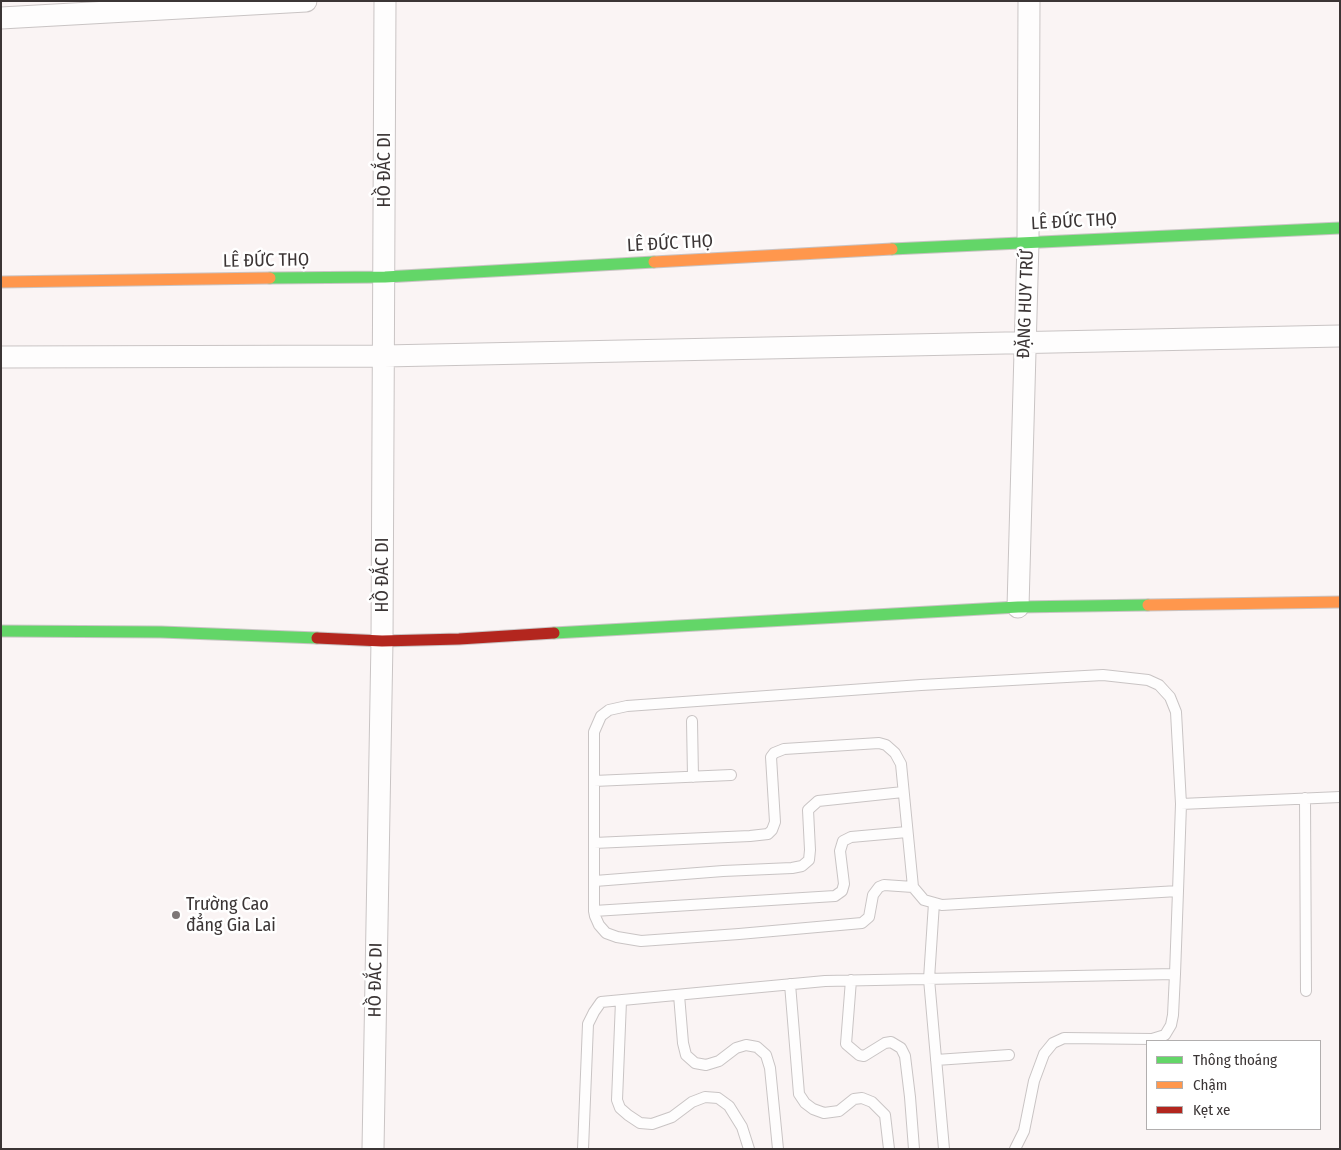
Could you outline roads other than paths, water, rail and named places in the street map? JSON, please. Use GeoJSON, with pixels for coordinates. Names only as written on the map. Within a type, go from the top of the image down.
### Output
{"type":"FeatureCollection","features":[{"type":"Feature","properties":{"kind":"street"},"geometry":{"type":"LineString","coordinates":[[1,18],[306,1]]}},
{"type":"Feature","properties":{"kind":"street","name":"HỒ ĐẮC DI"},"geometry":{"type":"LineString","coordinates":[[373,1149],[382,641],[386,1]]}},
{"type":"Feature","properties":{"kind":"street","name":"ĐẶNG HUY TRỨ"},"geometry":{"type":"LineString","coordinates":[[1018,607],[1028,242],[1029,1]]}},
{"type":"Feature","properties":{"kind":"street","name":"LÊ ĐỨC THỌ"},"geometry":{"type":"LineString","coordinates":[[1,282],[385,277],[1028,242],[1340,228]]}},
{"type":"Feature","properties":{"kind":"street"},"geometry":{"type":"LineString","coordinates":[[1,357],[384,356],[1025,341],[1340,336]]}},
{"type":"Feature","properties":{"kind":"street"},"geometry":{"type":"LineString","coordinates":[[1,631],[171,632],[382,641],[459,639],[728,622],[1018,607],[1340,602]]}},
{"type":"Feature","properties":{"kind":"lane"},"geometry":{"type":"LineString","coordinates":[[913,887],[884,885],[878,887],[873,895],[868,917],[862,923],[640,941],[616,937],[606,932],[599,925],[594,911],[594,732],[601,716],[609,710],[628,706],[920,685],[1103,675],[1148,680],[1158,685],[1170,697],[1176,712],[1182,804],[1173,1015],[1171,1025],[1165,1035],[1152,1039],[1064,1038],[1053,1043],[1044,1054],[1034,1081],[1024,1131],[1015,1149]]}},
{"type":"Feature","properties":{"kind":"lane"},"geometry":{"type":"LineString","coordinates":[[692,721],[693,777]]}},
{"type":"Feature","properties":{"kind":"lane"},"geometry":{"type":"LineString","coordinates":[[594,843],[768,834],[775,822],[771,756],[774,753],[784,749],[880,743],[886,745],[895,753],[901,764],[913,887],[924,900],[942,905],[1178,891]]}},
{"type":"Feature","properties":{"kind":"lane"},"geometry":{"type":"LineString","coordinates":[[594,781],[731,775]]}},
{"type":"Feature","properties":{"kind":"lane"},"geometry":{"type":"LineString","coordinates":[[595,881],[802,866],[809,860],[808,810],[818,801],[903,792]]}},
{"type":"Feature","properties":{"kind":"lane"},"geometry":{"type":"LineString","coordinates":[[1182,804],[1340,797]]}},
{"type":"Feature","properties":{"kind":"lane"},"geometry":{"type":"LineString","coordinates":[[1305,798],[1306,991]]}},
{"type":"Feature","properties":{"kind":"lane"},"geometry":{"type":"LineString","coordinates":[[594,911],[835,896],[842,891],[844,884],[840,851],[843,841],[851,837],[907,832]]}},
{"type":"Feature","properties":{"kind":"lane"},"geometry":{"type":"LineString","coordinates":[[934,904],[929,979],[944,1149]]}},
{"type":"Feature","properties":{"kind":"lane"},"geometry":{"type":"LineString","coordinates":[[584,1149],[588,1024],[601,1002],[851,980],[1175,974]]}},
{"type":"Feature","properties":{"kind":"lane"},"geometry":{"type":"LineString","coordinates":[[851,980],[846,1044],[853,1052],[864,1056],[885,1043],[891,1042],[901,1048],[904,1056],[910,1097],[914,1149]]}},
{"type":"Feature","properties":{"kind":"lane"},"geometry":{"type":"LineString","coordinates":[[790,984],[799,1094],[813,1109],[824,1113],[838,1111],[854,1099],[862,1098],[872,1102],[885,1115],[889,1149]]}},
{"type":"Feature","properties":{"kind":"lane"},"geometry":{"type":"LineString","coordinates":[[679,995],[682,1043],[686,1056],[695,1062],[706,1065],[719,1061],[736,1048],[746,1045],[757,1048],[766,1055],[770,1068],[778,1149]]}},
{"type":"Feature","properties":{"kind":"lane"},"geometry":{"type":"LineString","coordinates":[[620,1001],[617,1100],[620,1108],[640,1122],[652,1124],[672,1117],[692,1102],[705,1097],[718,1098],[729,1106],[742,1127],[749,1149]]}},
{"type":"Feature","properties":{"kind":"lane"},"geometry":{"type":"LineString","coordinates":[[936,1060],[1009,1055]]}},
{"type":"Feature","properties":{"kind":"place","name":"Trường Cao đẳng Gia Lai"},"geometry":{"type":"Point","coordinates":[176,915]}}]}
